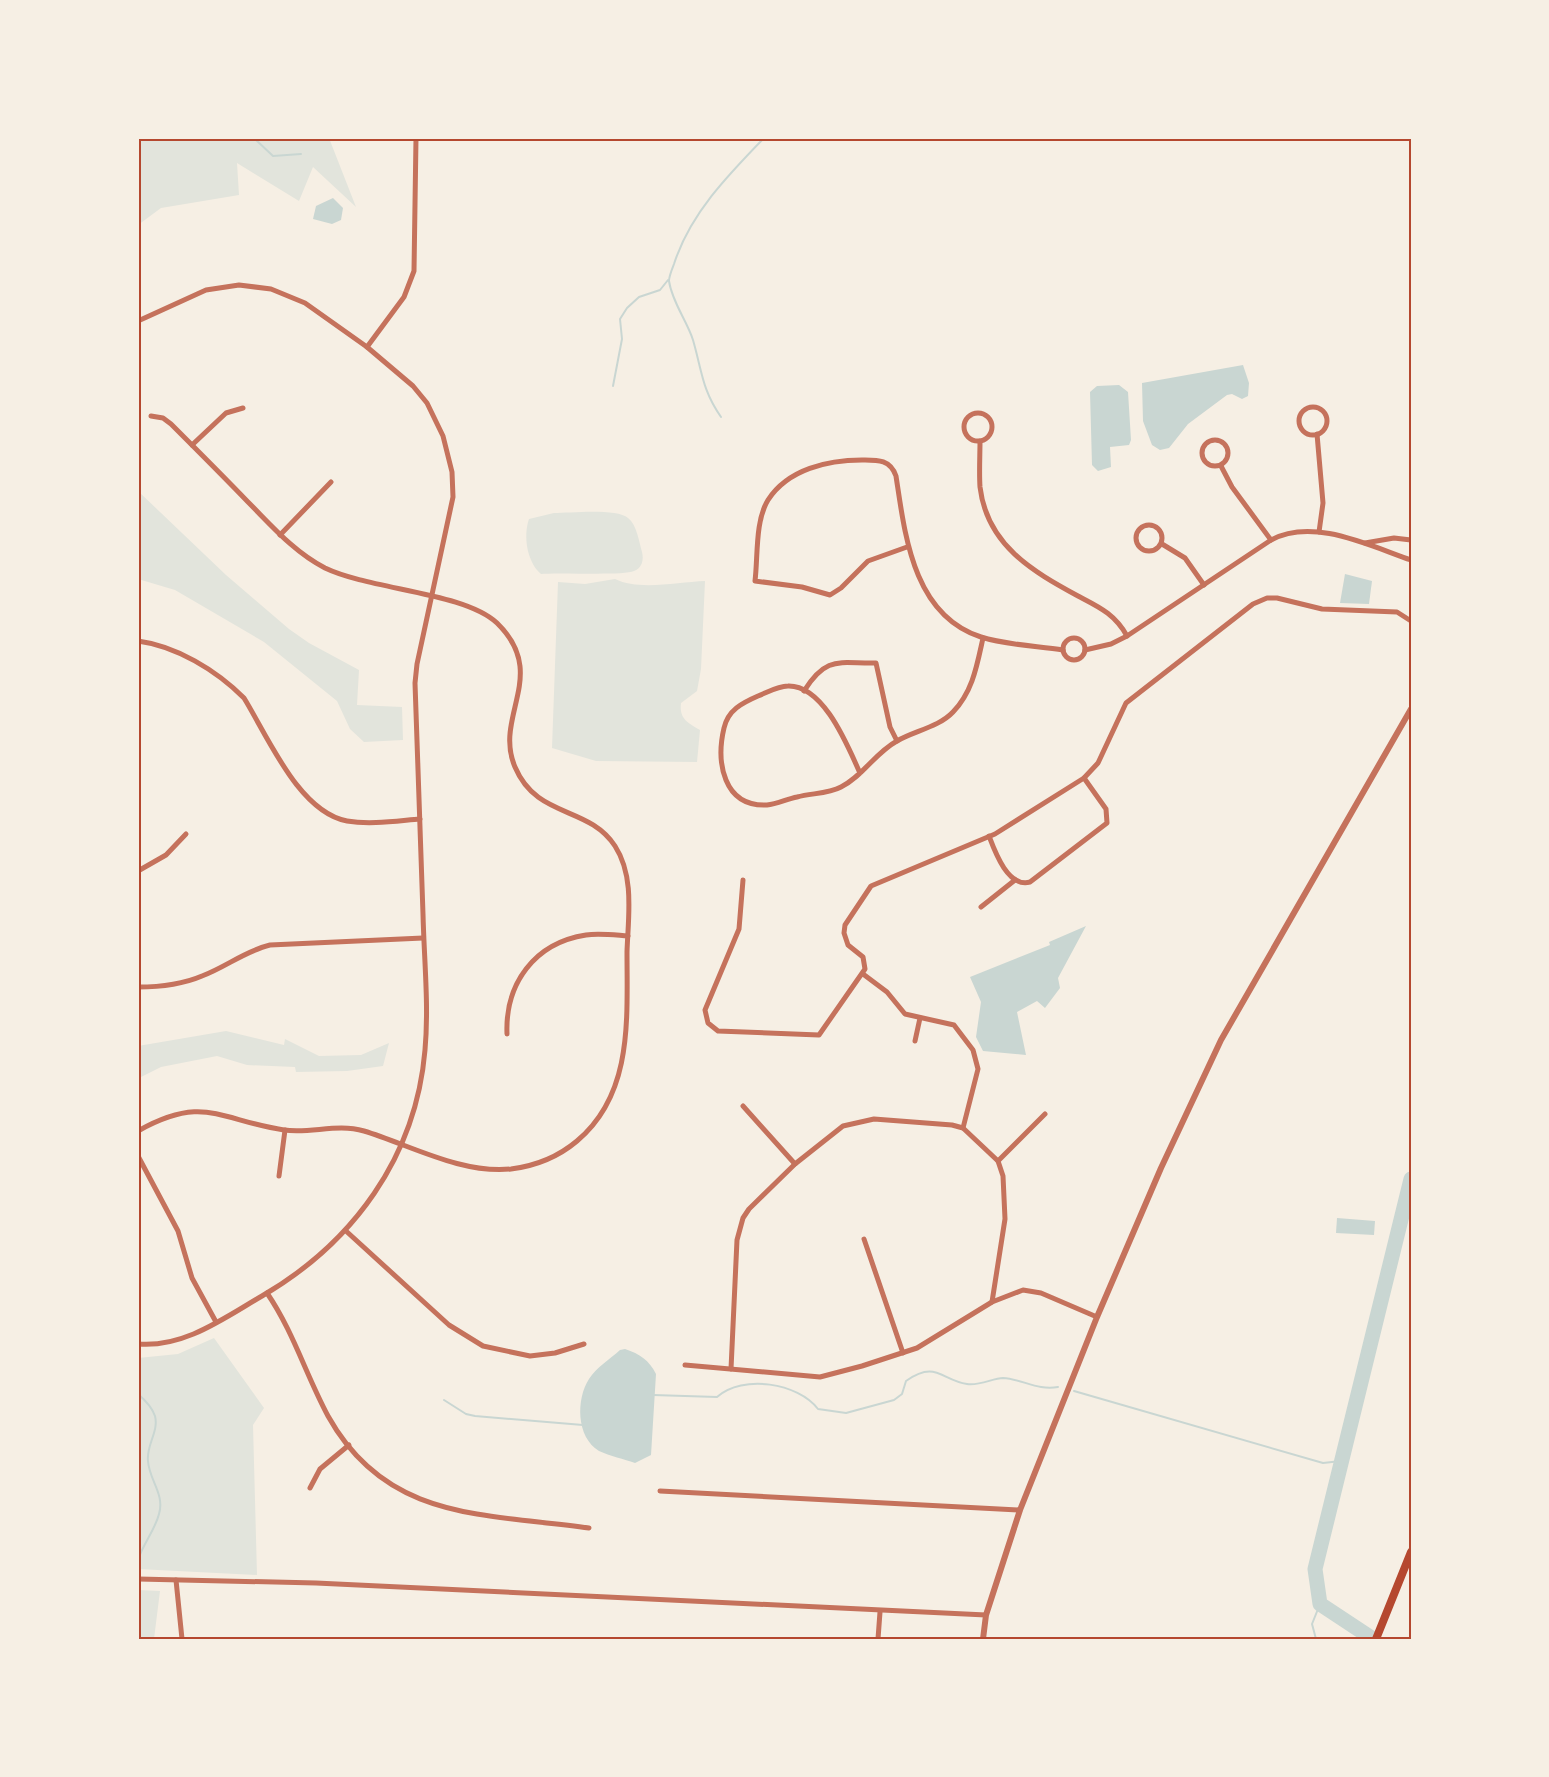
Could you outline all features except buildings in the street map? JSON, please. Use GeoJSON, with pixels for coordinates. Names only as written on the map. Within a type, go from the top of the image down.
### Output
{"type":"FeatureCollection","features":[{"type":"Feature","properties":{"kind":"main road"},"geometry":{"type":"LineString","coordinates":[[1376,1639],[1411,1552]]}},
{"type":"Feature","properties":{"kind":"street"},"geometry":{"type":"LineString","coordinates":[[367,346],[404,297],[414,271],[416,138]]}},
{"type":"Feature","properties":{"kind":"street"},"geometry":{"type":"LineString","coordinates":[[138,321],[206,290],[238,285],[255,286],[296,297],[367,346],[400,373],[427,403],[449,453],[453,497],[417,664],[415,683],[425,1050],[418,1097],[403,1144],[370,1201],[346,1231],[306,1268],[216,1322],[173,1341],[138,1344]]}},
{"type":"Feature","properties":{"kind":"street"},"geometry":{"type":"LineString","coordinates":[[192,445],[220,417],[243,408]]}},
{"type":"Feature","properties":{"kind":"street"},"geometry":{"type":"LineString","coordinates":[[1317,434],[1309,434],[1300,426],[1302,414],[1310,408],[1319,408],[1326,415],[1327,424],[1317,434],[1323,503],[1319,532]]}},
{"type":"Feature","properties":{"kind":"street"},"geometry":{"type":"LineString","coordinates":[[974,414],[986,416],[992,425],[989,435],[980,441],[968,436],[964,428],[967,419],[974,414]]}},
{"type":"Feature","properties":{"kind":"street"},"geometry":{"type":"LineString","coordinates":[[138,1131],[171,1115],[196,1110],[216,1112],[285,1130],[346,1128],[465,1165],[508,1169],[536,1163],[558,1154],[591,1129],[609,1103],[621,1070],[626,1023],[629,891],[625,869],[614,845],[606,835],[586,821],[545,804],[525,785],[516,771],[509,739],[519,697],[521,673],[510,640],[496,623],[478,610],[338,573],[305,556],[280,535],[163,418],[151,416]]}},
{"type":"Feature","properties":{"kind":"street"},"geometry":{"type":"LineString","coordinates":[[980,441],[982,497],[989,519],[1001,540],[1034,572],[1114,617],[1127,636]]}},
{"type":"Feature","properties":{"kind":"street"},"geometry":{"type":"LineString","coordinates":[[1211,441],[1220,441],[1227,447],[1227,460],[1221,466],[1211,466],[1204,460],[1202,451],[1211,441]]}},
{"type":"Feature","properties":{"kind":"street"},"geometry":{"type":"LineString","coordinates":[[907,547],[868,561],[841,588],[830,595],[802,587],[755,581],[763,510],[779,486],[808,469],[836,460],[882,461],[891,465],[896,476],[907,547],[925,589],[937,605],[963,628],[983,638],[1063,650],[1068,658],[1077,660],[1085,650],[1111,644],[1127,636],[1271,540],[1286,533],[1319,532],[1411,560]]}},
{"type":"Feature","properties":{"kind":"street"},"geometry":{"type":"LineString","coordinates":[[1221,466],[1232,487],[1271,540]]}},
{"type":"Feature","properties":{"kind":"street"},"geometry":{"type":"LineString","coordinates":[[280,535],[331,482]]}},
{"type":"Feature","properties":{"kind":"street"},"geometry":{"type":"LineString","coordinates":[[1154,525],[1161,531],[1162,544],[1155,550],[1145,551],[1137,544],[1136,534],[1141,527],[1154,525]]}},
{"type":"Feature","properties":{"kind":"street"},"geometry":{"type":"LineString","coordinates":[[1364,544],[1394,538],[1411,540]]}},
{"type":"Feature","properties":{"kind":"street"},"geometry":{"type":"LineString","coordinates":[[1162,544],[1185,558],[1204,585]]}},
{"type":"Feature","properties":{"kind":"street"},"geometry":{"type":"LineString","coordinates":[[743,880],[739,929],[705,1010],[711,1027],[718,1031],[819,1035],[862,974],[866,963],[846,941],[844,929],[871,886],[989,836],[1084,778],[1098,763],[1126,703],[1257,601],[1272,597],[1322,609],[1390,611],[1401,614],[1411,621]]}},
{"type":"Feature","properties":{"kind":"street"},"geometry":{"type":"LineString","coordinates":[[860,773],[834,721],[814,698],[793,686],[779,687],[743,703],[731,713],[724,729],[722,765],[728,786],[742,800],[769,805],[833,790],[852,780],[897,741],[942,720],[953,712],[971,687],[983,638]]}},
{"type":"Feature","properties":{"kind":"street"},"geometry":{"type":"LineString","coordinates":[[1063,650],[1067,641],[1071,639],[1081,641],[1085,650]]}},
{"type":"Feature","properties":{"kind":"street"},"geometry":{"type":"LineString","coordinates":[[138,641],[158,644],[178,652],[235,689],[244,698],[302,792],[325,813],[343,820],[362,822],[420,819]]}},
{"type":"Feature","properties":{"kind":"street"},"geometry":{"type":"LineString","coordinates":[[804,691],[820,670],[835,663],[860,660],[876,663],[890,727],[897,741]]}},
{"type":"Feature","properties":{"kind":"street"},"geometry":{"type":"LineString","coordinates":[[983,1639],[986,1615],[1020,1510],[1097,1317],[1161,1168],[1221,1040],[1411,709]]}},
{"type":"Feature","properties":{"kind":"street"},"geometry":{"type":"LineString","coordinates":[[989,836],[997,856],[1016,880],[1030,882],[1106,825],[1108,817],[1106,809],[1084,778]]}},
{"type":"Feature","properties":{"kind":"street"},"geometry":{"type":"LineString","coordinates":[[138,871],[166,855],[186,834]]}},
{"type":"Feature","properties":{"kind":"street"},"geometry":{"type":"LineString","coordinates":[[981,907],[1016,880]]}},
{"type":"Feature","properties":{"kind":"street"},"geometry":{"type":"LineString","coordinates":[[507,1034],[506,1015],[511,994],[524,972],[540,955],[571,938],[587,935],[627,936]]}},
{"type":"Feature","properties":{"kind":"street"},"geometry":{"type":"LineString","coordinates":[[138,987],[165,986],[192,980],[248,952],[270,945],[423,938]]}},
{"type":"Feature","properties":{"kind":"street"},"geometry":{"type":"LineString","coordinates":[[862,974],[886,992],[901,1011],[920,1018],[954,1025],[977,1056],[978,1069],[963,1128]]}},
{"type":"Feature","properties":{"kind":"street"},"geometry":{"type":"LineString","coordinates":[[915,1041],[920,1018]]}},
{"type":"Feature","properties":{"kind":"street"},"geometry":{"type":"LineString","coordinates":[[743,1106],[795,1164]]}},
{"type":"Feature","properties":{"kind":"street"},"geometry":{"type":"LineString","coordinates":[[998,1161],[1044,1114]]}},
{"type":"Feature","properties":{"kind":"street"},"geometry":{"type":"LineString","coordinates":[[731,1369],[739,1228],[749,1209],[795,1164],[828,1135],[850,1123],[874,1119],[952,1125],[963,1128],[998,1161],[1003,1176],[1005,1219],[992,1302]]}},
{"type":"Feature","properties":{"kind":"street"},"geometry":{"type":"LineString","coordinates":[[279,1176],[285,1130]]}},
{"type":"Feature","properties":{"kind":"street"},"geometry":{"type":"LineString","coordinates":[[138,1156],[178,1231],[192,1278],[216,1322]]}},
{"type":"Feature","properties":{"kind":"street"},"geometry":{"type":"LineString","coordinates":[[346,1231],[449,1325],[473,1341],[494,1350],[530,1356],[555,1353],[584,1344]]}},
{"type":"Feature","properties":{"kind":"street"},"geometry":{"type":"LineString","coordinates":[[864,1239],[903,1353]]}},
{"type":"Feature","properties":{"kind":"street"},"geometry":{"type":"LineString","coordinates":[[685,1365],[820,1377],[903,1353],[930,1341],[992,1302],[1017,1291],[1030,1290],[1097,1317]]}},
{"type":"Feature","properties":{"kind":"street"},"geometry":{"type":"LineString","coordinates":[[267,1293],[297,1345],[328,1415],[364,1463],[393,1486],[427,1503],[462,1513],[589,1528]]}},
{"type":"Feature","properties":{"kind":"street"},"geometry":{"type":"LineString","coordinates":[[310,1488],[320,1469],[349,1445]]}},
{"type":"Feature","properties":{"kind":"street"},"geometry":{"type":"LineString","coordinates":[[660,1491],[1020,1510]]}},
{"type":"Feature","properties":{"kind":"street"},"geometry":{"type":"LineString","coordinates":[[138,1579],[351,1585],[880,1612],[986,1615]]}},
{"type":"Feature","properties":{"kind":"street"},"geometry":{"type":"LineString","coordinates":[[176,1580],[182,1639]]}},
{"type":"Feature","properties":{"kind":"street"},"geometry":{"type":"LineString","coordinates":[[878,1639],[880,1612]]}},
{"type":"Feature","properties":{"kind":"shaded area"},"geometry":{"type":"Polygon","coordinates":[[[138,138],[329,138],[356,207],[313,167],[299,201],[237,163],[239,195],[161,208],[138,225],[138,138]]]}},
{"type":"Feature","properties":{"kind":"shaded area"},"geometry":{"type":"Polygon","coordinates":[[[333,198],[343,208],[341,220],[332,224],[313,219],[316,206],[333,198]]]}},
{"type":"Feature","properties":{"kind":"shaded area"},"geometry":{"type":"Polygon","coordinates":[[[1243,365],[1249,383],[1248,396],[1242,399],[1232,394],[1227,395],[1188,424],[1169,448],[1160,450],[1152,445],[1143,421],[1142,383],[1243,365]]]}},
{"type":"Feature","properties":{"kind":"shaded area"},"geometry":{"type":"Polygon","coordinates":[[[1119,385],[1128,392],[1131,440],[1129,445],[1110,447],[1111,467],[1098,471],[1092,465],[1090,392],[1097,386],[1119,385]]]}},
{"type":"Feature","properties":{"kind":"shaded area"},"geometry":{"type":"Polygon","coordinates":[[[138,491],[226,575],[289,629],[309,643],[359,670],[357,705],[402,707],[403,740],[364,742],[350,729],[337,701],[264,642],[175,590],[138,579],[138,491]]]}},
{"type":"Feature","properties":{"kind":"shaded area"},"geometry":{"type":"Polygon","coordinates":[[[604,512],[628,518],[634,525],[639,539],[643,555],[641,566],[634,571],[604,574],[541,574],[529,556],[526,541],[527,526],[529,519],[554,513],[604,512]]]}},
{"type":"Feature","properties":{"kind":"shaded area"},"geometry":{"type":"Polygon","coordinates":[[[1345,574],[1372,581],[1369,604],[1340,603],[1345,574]]]}},
{"type":"Feature","properties":{"kind":"shaded area"},"geometry":{"type":"Polygon","coordinates":[[[615,579],[635,585],[705,581],[701,669],[697,691],[681,703],[681,713],[685,720],[700,730],[697,762],[596,761],[552,748],[558,582],[585,584],[615,579]]]}},
{"type":"Feature","properties":{"kind":"shaded area"},"geometry":{"type":"Polygon","coordinates":[[[1086,926],[1058,978],[1060,988],[1045,1008],[1037,1001],[1017,1012],[1026,1055],[983,1051],[976,1037],[981,1002],[970,977],[1050,945],[1049,942],[1086,926]]]}},
{"type":"Feature","properties":{"kind":"shaded area"},"geometry":{"type":"Polygon","coordinates":[[[226,1031],[284,1045],[285,1039],[319,1056],[361,1055],[389,1043],[383,1066],[347,1071],[296,1072],[295,1067],[247,1065],[217,1056],[161,1067],[139,1078],[138,1046],[226,1031]]]}},
{"type":"Feature","properties":{"kind":"shaded area"},"geometry":{"type":"Polygon","coordinates":[[[1337,1218],[1375,1221],[1374,1235],[1336,1233],[1337,1218]]]}},
{"type":"Feature","properties":{"kind":"shaded area"},"geometry":{"type":"Polygon","coordinates":[[[214,1338],[264,1408],[253,1425],[257,1575],[138,1569],[138,1358],[178,1354],[214,1338]]]}},
{"type":"Feature","properties":{"kind":"shaded area"},"geometry":{"type":"Polygon","coordinates":[[[625,1349],[644,1358],[656,1374],[651,1455],[635,1463],[603,1453],[591,1445],[580,1417],[582,1397],[589,1379],[603,1364],[620,1350],[625,1349]]]}},
{"type":"Feature","properties":{"kind":"shaded area"},"geometry":{"type":"Polygon","coordinates":[[[138,1590],[160,1591],[154,1639],[138,1639],[138,1590]]]}},
{"type":"Feature","properties":{"kind":"waterway"},"geometry":{"type":"LineString","coordinates":[[246,138],[256,140],[273,156],[301,154]]}},
{"type":"Feature","properties":{"kind":"waterway"},"geometry":{"type":"LineString","coordinates":[[721,417],[706,389],[693,340],[673,296],[669,279],[681,246],[700,212],[724,181],[764,138]]}},
{"type":"Feature","properties":{"kind":"waterway"},"geometry":{"type":"LineString","coordinates":[[613,386],[622,339],[620,319],[627,308],[639,297],[660,290],[668,280]]}},
{"type":"Feature","properties":{"kind":"waterway"},"geometry":{"type":"LineString","coordinates":[[1373,1639],[1320,1604],[1315,1569],[1411,1179]]}},
{"type":"Feature","properties":{"kind":"waterway"},"geometry":{"type":"LineString","coordinates":[[653,1395],[717,1397],[741,1386],[770,1385],[797,1393],[818,1409],[846,1413],[894,1400],[902,1394],[906,1381],[925,1372],[938,1373],[967,1384],[1003,1378],[1037,1386],[1058,1387]]}},
{"type":"Feature","properties":{"kind":"waterway"},"geometry":{"type":"LineString","coordinates":[[1074,1391],[1323,1463],[1341,1461]]}},
{"type":"Feature","properties":{"kind":"waterway"},"geometry":{"type":"LineString","coordinates":[[138,1394],[155,1416],[156,1422],[148,1461],[160,1500],[157,1520],[138,1560]]}},
{"type":"Feature","properties":{"kind":"waterway"},"geometry":{"type":"LineString","coordinates":[[444,1400],[466,1414],[475,1416],[583,1425]]}},
{"type":"Feature","properties":{"kind":"waterway"},"geometry":{"type":"LineString","coordinates":[[1316,1639],[1312,1624],[1320,1604]]}}]}
